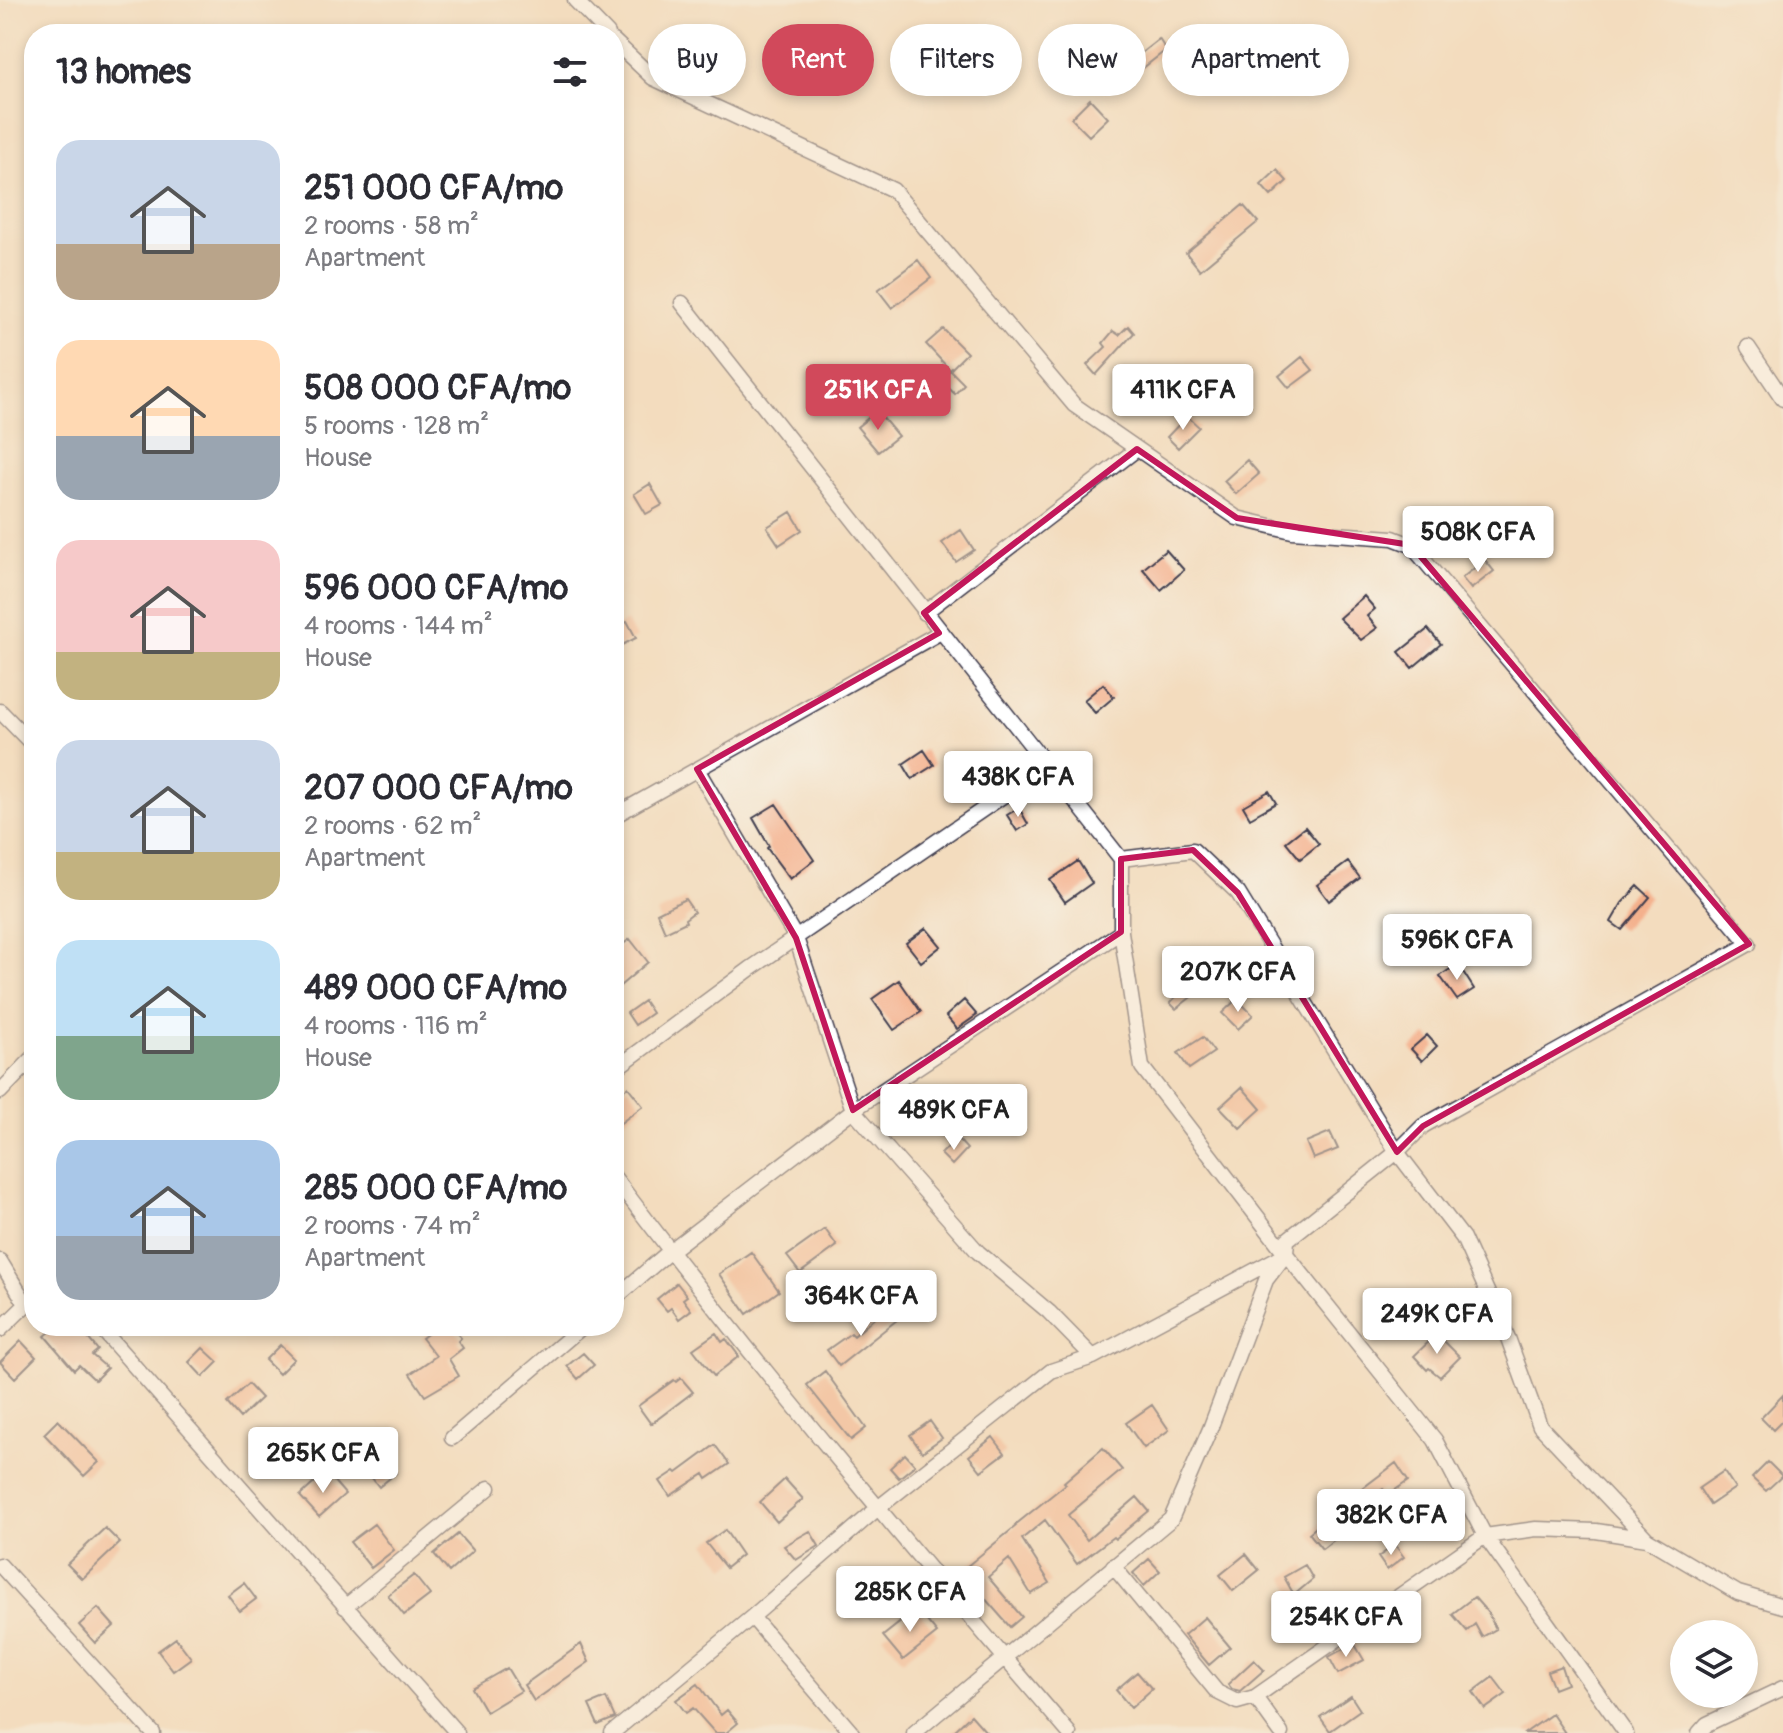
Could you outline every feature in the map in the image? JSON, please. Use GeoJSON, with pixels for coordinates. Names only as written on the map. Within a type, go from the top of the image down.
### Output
{"type":"FeatureCollection","features":[{"type":"Feature","properties":{"kind":"street"},"geometry":{"type":"LineString","coordinates":[[575,0],[598,24]]}},
{"type":"Feature","properties":{"kind":"street"},"geometry":{"type":"LineString","coordinates":[[624,50],[653,78],[893,190],[1074,405],[1237,518],[1292,531],[1393,538],[1411,545],[1749,944],[1423,1126],[1397,1152],[1287,1240],[1286,1254],[1266,1280],[1210,1429],[1171,1519],[914,1733]]}},
{"type":"Feature","properties":{"kind":"street"},"geometry":{"type":"LineString","coordinates":[[682,303],[939,633],[1015,722],[1121,859],[1121,932],[1142,1067],[1435,1440],[1485,1536],[1626,1733]]}},
{"type":"Feature","properties":{"kind":"street"},"geometry":{"type":"LineString","coordinates":[[1748,347],[1783,399]]}},
{"type":"Feature","properties":{"kind":"street"},"geometry":{"type":"LineString","coordinates":[[924,613],[1137,449]]}},
{"type":"Feature","properties":{"kind":"street"},"geometry":{"type":"LineString","coordinates":[[624,810],[939,633]]}},
{"type":"Feature","properties":{"kind":"street"},"geometry":{"type":"LineString","coordinates":[[0,711],[24,736]]}},
{"type":"Feature","properties":{"kind":"street"},"geometry":{"type":"LineString","coordinates":[[624,1063],[796,938],[1048,765]]}},
{"type":"Feature","properties":{"kind":"street"},"geometry":{"type":"LineString","coordinates":[[697,769],[796,938],[853,1110],[978,1252],[1049,1312],[1093,1357]]}},
{"type":"Feature","properties":{"kind":"street"},"geometry":{"type":"LineString","coordinates":[[1121,859],[1193,850],[1238,893],[1397,1152],[1463,1238],[1508,1338],[1540,1426],[1647,1539],[1738,1593],[1783,1606]]}},
{"type":"Feature","properties":{"kind":"street"},"geometry":{"type":"LineString","coordinates":[[624,1290],[670,1251],[853,1110],[1121,932]]}},
{"type":"Feature","properties":{"kind":"street"},"geometry":{"type":"LineString","coordinates":[[0,1092],[24,1067]]}},
{"type":"Feature","properties":{"kind":"street"},"geometry":{"type":"LineString","coordinates":[[624,1190],[878,1508],[1069,1733]]}},
{"type":"Feature","properties":{"kind":"street"},"geometry":{"type":"LineString","coordinates":[[612,1733],[878,1508],[1051,1371],[1093,1357],[1286,1254]]}},
{"type":"Feature","properties":{"kind":"street"},"geometry":{"type":"LineString","coordinates":[[0,1261],[24,1293]]}},
{"type":"Feature","properties":{"kind":"street"},"geometry":{"type":"LineString","coordinates":[[0,1330],[24,1307]]}},
{"type":"Feature","properties":{"kind":"street"},"geometry":{"type":"LineString","coordinates":[[108,1336],[457,1733]]}},
{"type":"Feature","properties":{"kind":"street"},"geometry":{"type":"LineString","coordinates":[[452,1438],[571,1336]]}},
{"type":"Feature","properties":{"kind":"street"},"geometry":{"type":"LineString","coordinates":[[345,1607],[489,1488]]}},
{"type":"Feature","properties":{"kind":"street"},"geometry":{"type":"LineString","coordinates":[[1113,1566],[1217,1692],[1237,1702],[1255,1697],[1485,1536],[1536,1529],[1596,1531],[1647,1539]]}},
{"type":"Feature","properties":{"kind":"street"},"geometry":{"type":"LineString","coordinates":[[0,1565],[153,1733]]}},
{"type":"Feature","properties":{"kind":"street"},"geometry":{"type":"LineString","coordinates":[[752,1617],[852,1733]]}},
{"type":"Feature","properties":{"kind":"street"},"geometry":{"type":"LineString","coordinates":[[1699,1733],[1707,1724],[1783,1688]]}},
{"type":"Feature","properties":{"kind":"street"},"geometry":{"type":"LineString","coordinates":[[1255,1697],[1281,1733]]}},
{"type":"Feature","properties":{"kind":"highlighted area"},"geometry":{"type":"Polygon","coordinates":[[[1137,449],[1237,518],[1411,545],[1749,944],[1423,1126],[1397,1152],[1238,893],[1193,850],[1121,859],[1121,932],[853,1110],[796,938],[697,769],[939,633],[924,613],[1137,449]]]}},
{"type":"Feature","properties":{"kind":"building"},"geometry":{"type":"Polygon","coordinates":[[[1159,39],[1162,44],[1162,53],[1146,66],[1146,49],[1159,39]]]}},
{"type":"Feature","properties":{"kind":"building"},"geometry":{"type":"Polygon","coordinates":[[[1090,99],[1108,118],[1089,136],[1071,118],[1090,99]]]}},
{"type":"Feature","properties":{"kind":"building"},"geometry":{"type":"Polygon","coordinates":[[[1277,170],[1287,181],[1271,196],[1261,185],[1277,170]]]}},
{"type":"Feature","properties":{"kind":"building"},"geometry":{"type":"Polygon","coordinates":[[[1243,205],[1258,222],[1200,270],[1186,253],[1243,205]]]}},
{"type":"Feature","properties":{"kind":"building"},"geometry":{"type":"Polygon","coordinates":[[[918,260],[931,278],[892,308],[878,290],[918,260]]]}},
{"type":"Feature","properties":{"kind":"building"},"geometry":{"type":"Polygon","coordinates":[[[1128,326],[1134,333],[1096,375],[1087,365],[1106,347],[1103,343],[1113,331],[1119,335],[1128,326]]]}},
{"type":"Feature","properties":{"kind":"building"},"geometry":{"type":"Polygon","coordinates":[[[943,329],[967,353],[950,370],[926,344],[943,329]]]}},
{"type":"Feature","properties":{"kind":"building"},"geometry":{"type":"Polygon","coordinates":[[[1302,357],[1313,370],[1289,388],[1279,376],[1302,357]]]}},
{"type":"Feature","properties":{"kind":"building"},"geometry":{"type":"Polygon","coordinates":[[[950,370],[964,384],[955,394],[940,380],[950,370]]]}},
{"type":"Feature","properties":{"kind":"building"},"geometry":{"type":"Polygon","coordinates":[[[877,411],[898,436],[878,452],[857,427],[877,411]]]}},
{"type":"Feature","properties":{"kind":"building"},"geometry":{"type":"Polygon","coordinates":[[[1187,416],[1199,427],[1178,448],[1167,437],[1187,416]]]}},
{"type":"Feature","properties":{"kind":"building"},"geometry":{"type":"Polygon","coordinates":[[[1247,460],[1259,474],[1236,494],[1224,481],[1247,460]]]}},
{"type":"Feature","properties":{"kind":"building"},"geometry":{"type":"Polygon","coordinates":[[[650,484],[662,505],[646,514],[634,494],[650,484]]]}},
{"type":"Feature","properties":{"kind":"building"},"geometry":{"type":"Polygon","coordinates":[[[791,512],[802,530],[779,545],[767,527],[791,512]]]}},
{"type":"Feature","properties":{"kind":"building"},"geometry":{"type":"Polygon","coordinates":[[[961,530],[974,550],[956,562],[942,543],[961,530]]]}},
{"type":"Feature","properties":{"kind":"building"},"geometry":{"type":"Polygon","coordinates":[[[1166,550],[1184,570],[1161,590],[1143,569],[1166,550]]]}},
{"type":"Feature","properties":{"kind":"building"},"geometry":{"type":"Polygon","coordinates":[[[1485,560],[1494,571],[1471,589],[1462,578],[1485,560]]]}},
{"type":"Feature","properties":{"kind":"building"},"geometry":{"type":"Polygon","coordinates":[[[1364,596],[1375,609],[1367,616],[1377,628],[1361,640],[1339,618],[1364,596]]]}},
{"type":"Feature","properties":{"kind":"building"},"geometry":{"type":"Polygon","coordinates":[[[627,621],[636,638],[624,644],[624,623],[627,621]]]}},
{"type":"Feature","properties":{"kind":"building"},"geometry":{"type":"Polygon","coordinates":[[[1428,629],[1441,644],[1412,668],[1399,652],[1428,629]]]}},
{"type":"Feature","properties":{"kind":"building"},"geometry":{"type":"Polygon","coordinates":[[[1103,684],[1114,697],[1095,713],[1084,700],[1103,684]]]}},
{"type":"Feature","properties":{"kind":"building"},"geometry":{"type":"Polygon","coordinates":[[[924,750],[934,765],[912,779],[903,764],[924,750]]]}},
{"type":"Feature","properties":{"kind":"building"},"geometry":{"type":"Polygon","coordinates":[[[1269,791],[1276,803],[1250,818],[1243,806],[1269,791]]]}},
{"type":"Feature","properties":{"kind":"building"},"geometry":{"type":"Polygon","coordinates":[[[776,804],[814,860],[790,879],[767,848],[769,846],[753,818],[776,804]]]}},
{"type":"Feature","properties":{"kind":"building"},"geometry":{"type":"Polygon","coordinates":[[[1019,808],[1028,824],[1017,831],[1007,815],[1019,808]]]}},
{"type":"Feature","properties":{"kind":"building"},"geometry":{"type":"Polygon","coordinates":[[[1305,827],[1319,844],[1300,859],[1286,842],[1305,827]]]}},
{"type":"Feature","properties":{"kind":"building"},"geometry":{"type":"Polygon","coordinates":[[[1078,861],[1092,883],[1065,902],[1050,880],[1078,861]]]}},
{"type":"Feature","properties":{"kind":"building"},"geometry":{"type":"Polygon","coordinates":[[[1348,862],[1360,878],[1329,901],[1317,885],[1348,862]]]}},
{"type":"Feature","properties":{"kind":"building"},"geometry":{"type":"Polygon","coordinates":[[[1638,886],[1650,897],[1622,930],[1611,922],[1622,903],[1638,886]]]}},
{"type":"Feature","properties":{"kind":"building"},"geometry":{"type":"Polygon","coordinates":[[[685,899],[694,912],[685,919],[686,922],[665,932],[657,913],[685,899]]]}},
{"type":"Feature","properties":{"kind":"building"},"geometry":{"type":"Polygon","coordinates":[[[926,928],[941,946],[921,962],[906,943],[926,928]]]}},
{"type":"Feature","properties":{"kind":"building"},"geometry":{"type":"Polygon","coordinates":[[[630,939],[648,962],[624,982],[624,944],[630,939]]]}},
{"type":"Feature","properties":{"kind":"building"},"geometry":{"type":"Polygon","coordinates":[[[1458,964],[1474,989],[1457,1000],[1440,976],[1458,964]]]}},
{"type":"Feature","properties":{"kind":"building"},"geometry":{"type":"Polygon","coordinates":[[[1205,965],[1218,976],[1176,1009],[1170,1003],[1205,965]]]}},
{"type":"Feature","properties":{"kind":"building"},"geometry":{"type":"Polygon","coordinates":[[[899,980],[921,1012],[894,1030],[872,999],[899,980]]]}},
{"type":"Feature","properties":{"kind":"building"},"geometry":{"type":"Polygon","coordinates":[[[1237,999],[1253,1015],[1238,1029],[1222,1013],[1237,999]]]}},
{"type":"Feature","properties":{"kind":"building"},"geometry":{"type":"Polygon","coordinates":[[[964,1000],[977,1015],[957,1029],[946,1016],[964,1000]]]}},
{"type":"Feature","properties":{"kind":"building"},"geometry":{"type":"Polygon","coordinates":[[[644,1001],[652,1013],[635,1025],[627,1013],[644,1001]]]}},
{"type":"Feature","properties":{"kind":"building"},"geometry":{"type":"Polygon","coordinates":[[[1427,1035],[1437,1046],[1422,1061],[1411,1049],[1427,1035]]]}},
{"type":"Feature","properties":{"kind":"building"},"geometry":{"type":"Polygon","coordinates":[[[1203,1037],[1214,1052],[1189,1069],[1178,1053],[1203,1037]]]}},
{"type":"Feature","properties":{"kind":"building"},"geometry":{"type":"Polygon","coordinates":[[[628,1087],[643,1106],[624,1120],[624,1090],[628,1087]]]}},
{"type":"Feature","properties":{"kind":"building"},"geometry":{"type":"Polygon","coordinates":[[[1242,1087],[1261,1109],[1240,1128],[1220,1107],[1242,1087]]]}},
{"type":"Feature","properties":{"kind":"building"},"geometry":{"type":"Polygon","coordinates":[[[1330,1132],[1338,1149],[1313,1159],[1306,1142],[1330,1132]]]}},
{"type":"Feature","properties":{"kind":"building"},"geometry":{"type":"Polygon","coordinates":[[[957,1138],[967,1149],[952,1165],[941,1154],[957,1138]]]}},
{"type":"Feature","properties":{"kind":"building"},"geometry":{"type":"Polygon","coordinates":[[[825,1229],[837,1246],[800,1273],[787,1256],[825,1229]]]}},
{"type":"Feature","properties":{"kind":"building"},"geometry":{"type":"Polygon","coordinates":[[[751,1252],[779,1291],[747,1314],[719,1274],[751,1252]]]}},
{"type":"Feature","properties":{"kind":"building"},"geometry":{"type":"Polygon","coordinates":[[[677,1283],[687,1296],[683,1299],[691,1310],[679,1319],[671,1308],[667,1311],[657,1299],[677,1283]]]}},
{"type":"Feature","properties":{"kind":"building"},"geometry":{"type":"Polygon","coordinates":[[[886,1308],[897,1320],[839,1366],[827,1350],[851,1333],[854,1336],[886,1308]]]}},
{"type":"Feature","properties":{"kind":"building"},"geometry":{"type":"Polygon","coordinates":[[[716,1333],[722,1342],[726,1339],[739,1356],[714,1376],[693,1349],[716,1333]]]}},
{"type":"Feature","properties":{"kind":"building"},"geometry":{"type":"Polygon","coordinates":[[[1437,1334],[1460,1357],[1440,1377],[1429,1368],[1427,1370],[1414,1356],[1437,1334]]]}},
{"type":"Feature","properties":{"kind":"building"},"geometry":{"type":"Polygon","coordinates":[[[45,1336],[86,1336],[98,1350],[92,1355],[107,1368],[95,1380],[79,1365],[74,1370],[45,1336]]]}},
{"type":"Feature","properties":{"kind":"building"},"geometry":{"type":"Polygon","coordinates":[[[459,1336],[458,1341],[463,1348],[449,1359],[459,1376],[425,1396],[410,1374],[436,1356],[422,1338],[459,1336]]]}},
{"type":"Feature","properties":{"kind":"building"},"geometry":{"type":"Polygon","coordinates":[[[21,1341],[36,1357],[15,1378],[0,1362],[21,1341]]]}},
{"type":"Feature","properties":{"kind":"building"},"geometry":{"type":"Polygon","coordinates":[[[280,1345],[294,1359],[279,1374],[265,1360],[280,1345]]]}},
{"type":"Feature","properties":{"kind":"building"},"geometry":{"type":"Polygon","coordinates":[[[203,1348],[218,1362],[203,1377],[189,1362],[203,1348]]]}},
{"type":"Feature","properties":{"kind":"building"},"geometry":{"type":"Polygon","coordinates":[[[583,1353],[594,1365],[578,1379],[567,1366],[583,1353]]]}},
{"type":"Feature","properties":{"kind":"building"},"geometry":{"type":"Polygon","coordinates":[[[825,1371],[866,1428],[851,1440],[807,1385],[825,1371]]]}},
{"type":"Feature","properties":{"kind":"building"},"geometry":{"type":"Polygon","coordinates":[[[681,1378],[693,1392],[651,1424],[638,1406],[681,1378]]]}},
{"type":"Feature","properties":{"kind":"building"},"geometry":{"type":"Polygon","coordinates":[[[248,1384],[261,1398],[240,1418],[227,1403],[248,1384]]]}},
{"type":"Feature","properties":{"kind":"building"},"geometry":{"type":"Polygon","coordinates":[[[1783,1395],[1783,1420],[1773,1430],[1761,1418],[1783,1395]]]}},
{"type":"Feature","properties":{"kind":"building"},"geometry":{"type":"Polygon","coordinates":[[[1152,1405],[1169,1430],[1144,1448],[1126,1423],[1152,1405]]]}},
{"type":"Feature","properties":{"kind":"building"},"geometry":{"type":"Polygon","coordinates":[[[58,1420],[99,1462],[84,1476],[44,1434],[58,1420]]]}},
{"type":"Feature","properties":{"kind":"building"},"geometry":{"type":"Polygon","coordinates":[[[930,1421],[942,1438],[922,1452],[910,1435],[930,1421]]]}},
{"type":"Feature","properties":{"kind":"building"},"geometry":{"type":"Polygon","coordinates":[[[993,1437],[1005,1453],[981,1471],[969,1456],[993,1437]]]}},
{"type":"Feature","properties":{"kind":"building"},"geometry":{"type":"Polygon","coordinates":[[[715,1445],[729,1464],[707,1479],[704,1474],[670,1496],[660,1481],[675,1471],[677,1473],[715,1445]]]}},
{"type":"Feature","properties":{"kind":"building"},"geometry":{"type":"Polygon","coordinates":[[[1103,1448],[1122,1470],[1068,1515],[1087,1540],[1137,1497],[1149,1511],[1077,1564],[1045,1520],[1022,1539],[1050,1583],[1031,1594],[1009,1559],[988,1577],[1022,1617],[1010,1627],[961,1571],[1066,1484],[1064,1482],[1103,1448]]]}},
{"type":"Feature","properties":{"kind":"building"},"geometry":{"type":"Polygon","coordinates":[[[905,1454],[915,1465],[899,1478],[890,1468],[905,1454]]]}},
{"type":"Feature","properties":{"kind":"building"},"geometry":{"type":"Polygon","coordinates":[[[382,1455],[396,1473],[379,1487],[365,1469],[382,1455]]]}},
{"type":"Feature","properties":{"kind":"building"},"geometry":{"type":"Polygon","coordinates":[[[1768,1462],[1782,1476],[1766,1491],[1752,1478],[1768,1462]]]}},
{"type":"Feature","properties":{"kind":"building"},"geometry":{"type":"Polygon","coordinates":[[[1396,1463],[1408,1481],[1388,1495],[1383,1489],[1355,1510],[1347,1500],[1396,1463]]]}},
{"type":"Feature","properties":{"kind":"building"},"geometry":{"type":"Polygon","coordinates":[[[1724,1471],[1735,1488],[1710,1505],[1699,1488],[1724,1471]]]}},
{"type":"Feature","properties":{"kind":"building"},"geometry":{"type":"Polygon","coordinates":[[[326,1472],[345,1494],[319,1517],[300,1496],[326,1472]]]}},
{"type":"Feature","properties":{"kind":"building"},"geometry":{"type":"Polygon","coordinates":[[[785,1479],[803,1499],[777,1522],[760,1502],[785,1479]]]}},
{"type":"Feature","properties":{"kind":"building"},"geometry":{"type":"Polygon","coordinates":[[[1330,1516],[1344,1532],[1322,1549],[1309,1533],[1330,1516]]]}},
{"type":"Feature","properties":{"kind":"building"},"geometry":{"type":"Polygon","coordinates":[[[374,1524],[394,1550],[371,1568],[350,1542],[374,1524]]]}},
{"type":"Feature","properties":{"kind":"building"},"geometry":{"type":"Polygon","coordinates":[[[105,1528],[120,1543],[82,1579],[67,1564],[105,1528]]]}},
{"type":"Feature","properties":{"kind":"building"},"geometry":{"type":"Polygon","coordinates":[[[725,1530],[742,1555],[726,1568],[706,1543],[725,1530]]]}},
{"type":"Feature","properties":{"kind":"building"},"geometry":{"type":"Polygon","coordinates":[[[810,1531],[819,1546],[796,1560],[784,1546],[810,1531]]]}},
{"type":"Feature","properties":{"kind":"building"},"geometry":{"type":"Polygon","coordinates":[[[458,1534],[473,1551],[449,1572],[434,1554],[458,1534]]]}},
{"type":"Feature","properties":{"kind":"building"},"geometry":{"type":"Polygon","coordinates":[[[1395,1545],[1404,1557],[1387,1570],[1378,1557],[1395,1545]]]}},
{"type":"Feature","properties":{"kind":"building"},"geometry":{"type":"Polygon","coordinates":[[[1246,1554],[1259,1570],[1233,1591],[1220,1575],[1246,1554]]]}},
{"type":"Feature","properties":{"kind":"building"},"geometry":{"type":"Polygon","coordinates":[[[1149,1559],[1160,1571],[1144,1586],[1133,1573],[1149,1559]]]}},
{"type":"Feature","properties":{"kind":"building"},"geometry":{"type":"Polygon","coordinates":[[[1305,1565],[1313,1579],[1294,1595],[1284,1577],[1305,1565]]]}},
{"type":"Feature","properties":{"kind":"building"},"geometry":{"type":"Polygon","coordinates":[[[414,1575],[430,1595],[404,1615],[388,1595],[414,1575]]]}},
{"type":"Feature","properties":{"kind":"building"},"geometry":{"type":"Polygon","coordinates":[[[244,1583],[256,1599],[240,1611],[228,1595],[244,1583]]]}},
{"type":"Feature","properties":{"kind":"building"},"geometry":{"type":"Polygon","coordinates":[[[1474,1597],[1488,1613],[1496,1629],[1482,1637],[1475,1624],[1467,1631],[1452,1614],[1474,1597]]]}},
{"type":"Feature","properties":{"kind":"building"},"geometry":{"type":"Polygon","coordinates":[[[98,1608],[114,1626],[95,1643],[79,1625],[98,1608]]]}},
{"type":"Feature","properties":{"kind":"building"},"geometry":{"type":"Polygon","coordinates":[[[917,1609],[937,1633],[903,1660],[883,1636],[917,1609]]]}},
{"type":"Feature","properties":{"kind":"building"},"geometry":{"type":"Polygon","coordinates":[[[1205,1617],[1230,1647],[1209,1665],[1184,1635],[1205,1617]]]}},
{"type":"Feature","properties":{"kind":"building"},"geometry":{"type":"Polygon","coordinates":[[[176,1638],[191,1658],[173,1671],[158,1651],[176,1638]]]}},
{"type":"Feature","properties":{"kind":"building"},"geometry":{"type":"Polygon","coordinates":[[[1354,1643],[1364,1660],[1338,1674],[1329,1657],[1354,1643]]]}},
{"type":"Feature","properties":{"kind":"building"},"geometry":{"type":"Polygon","coordinates":[[[581,1644],[589,1662],[534,1701],[524,1685],[581,1644]]]}},
{"type":"Feature","properties":{"kind":"building"},"geometry":{"type":"Polygon","coordinates":[[[1254,1660],[1264,1670],[1240,1691],[1232,1689],[1228,1684],[1254,1660]]]}},
{"type":"Feature","properties":{"kind":"building"},"geometry":{"type":"Polygon","coordinates":[[[1561,1666],[1567,1684],[1554,1689],[1547,1671],[1561,1666]]]}},
{"type":"Feature","properties":{"kind":"building"},"geometry":{"type":"Polygon","coordinates":[[[507,1668],[521,1691],[486,1712],[472,1688],[507,1668]]]}},
{"type":"Feature","properties":{"kind":"building"},"geometry":{"type":"Polygon","coordinates":[[[1137,1672],[1152,1689],[1131,1708],[1116,1690],[1137,1672]]]}},
{"type":"Feature","properties":{"kind":"building"},"geometry":{"type":"Polygon","coordinates":[[[1493,1677],[1506,1694],[1485,1709],[1473,1692],[1493,1677]]]}},
{"type":"Feature","properties":{"kind":"building"},"geometry":{"type":"Polygon","coordinates":[[[698,1684],[721,1715],[727,1710],[738,1723],[726,1733],[715,1733],[693,1708],[686,1713],[676,1700],[698,1684]]]}},
{"type":"Feature","properties":{"kind":"building"},"geometry":{"type":"Polygon","coordinates":[[[1351,1696],[1360,1710],[1330,1731],[1320,1717],[1351,1696]]]}},
{"type":"Feature","properties":{"kind":"building"},"geometry":{"type":"Polygon","coordinates":[[[606,1698],[615,1718],[598,1725],[589,1705],[606,1698]]]}},
{"type":"Feature","properties":{"kind":"building"},"geometry":{"type":"Polygon","coordinates":[[[1552,1714],[1565,1733],[1525,1733],[1552,1714]]]}},
{"type":"Feature","properties":{"kind":"building"},"geometry":{"type":"Polygon","coordinates":[[[971,1715],[987,1733],[952,1733],[971,1715]]]}}]}
